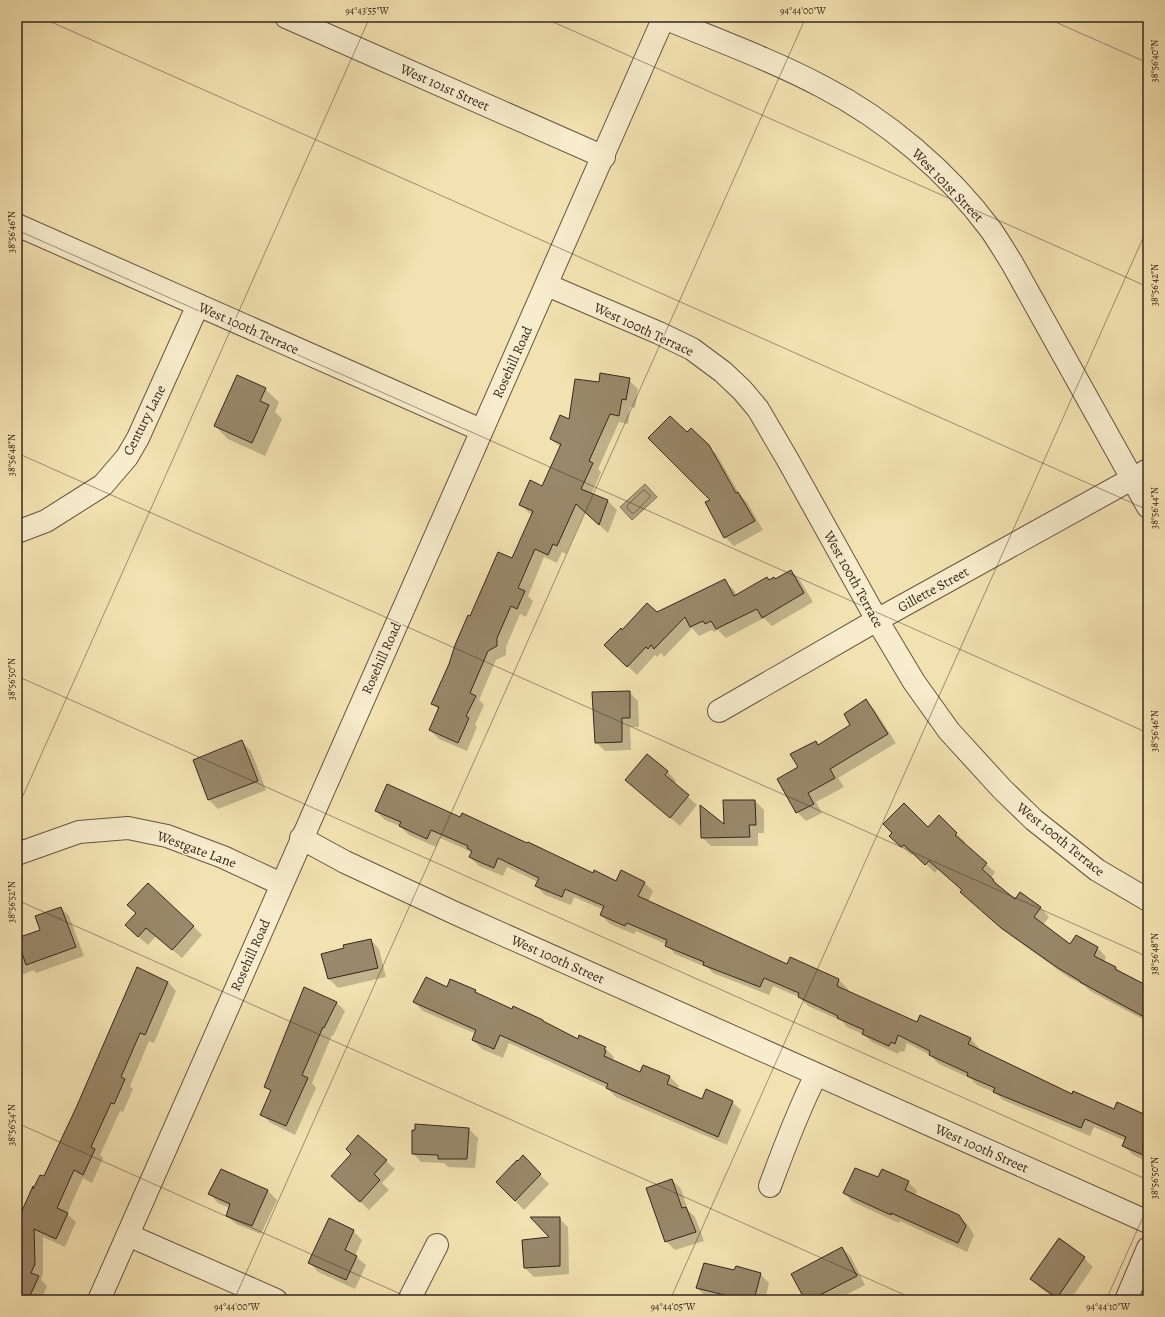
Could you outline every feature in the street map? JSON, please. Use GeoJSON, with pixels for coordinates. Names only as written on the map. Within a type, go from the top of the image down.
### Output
{"type":"FeatureCollection","features":[{"type":"Feature","properties":{"kind":"street","name":"West 101st Street"},"geometry":{"type":"LineString","coordinates":[[286,17],[604,157]]}},
{"type":"Feature","properties":{"kind":"street","name":"West 101st Street"},"geometry":{"type":"LineString","coordinates":[[664,18],[766,60],[824,87],[872,116],[917,151],[965,198],[991,230],[1012,263],[1140,474],[1148,507]]}},
{"type":"Feature","properties":{"kind":"street","name":"Rosehill Road"},"geometry":{"type":"LineString","coordinates":[[99,1300],[301,838],[481,430],[604,157],[664,18]]}},
{"type":"Feature","properties":{"kind":"street","name":"West 100th Terrace"},"geometry":{"type":"LineString","coordinates":[[17,225],[481,430]]}},
{"type":"Feature","properties":{"kind":"street","name":"West 100th Terrace"},"geometry":{"type":"LineString","coordinates":[[547,285],[659,333],[692,349],[723,372],[742,390],[758,409],[877,620],[919,690],[949,731],[1002,789],[1034,820],[1097,870],[1148,900]]}},
{"type":"Feature","properties":{"kind":"street","name":"Century Lane"},"geometry":{"type":"LineString","coordinates":[[17,532],[46,521],[103,485],[127,457],[138,438],[198,305]]}},
{"type":"Feature","properties":{"kind":"street","name":"Gillette Street"},"geometry":{"type":"LineString","coordinates":[[719,711],[877,620],[1140,474]]}},
{"type":"Feature","properties":{"kind":"street","name":"Westgate Lane"},"geometry":{"type":"LineString","coordinates":[[17,854],[79,832],[128,828],[167,836],[223,857],[281,884]]}},
{"type":"Feature","properties":{"kind":"street","name":"West 100th Street"},"geometry":{"type":"LineString","coordinates":[[301,838],[345,862],[457,914],[1148,1222]]}},
{"type":"Feature","properties":{"kind":"street"},"geometry":{"type":"LineString","coordinates":[[770,1186],[805,1096],[816,1075]]}},
{"type":"Feature","properties":{"kind":"street"},"geometry":{"type":"LineString","coordinates":[[128,1235],[276,1300]]}},
{"type":"Feature","properties":{"kind":"street"},"geometry":{"type":"LineString","coordinates":[[409,1300],[437,1245]]}},
{"type":"Feature","properties":{"kind":"street"},"geometry":{"type":"LineString","coordinates":[[1126,1300],[1148,1248]]}},
{"type":"Feature","properties":{"kind":"water"},"geometry":{"type":"Polygon","coordinates":[[[645,484],[657,497],[632,520],[620,507],[645,484]]]}},
{"type":"Feature","properties":{"kind":"building"},"geometry":{"type":"Polygon","coordinates":[[[600,373],[630,378],[626,400],[622,399],[619,416],[610,414],[589,461],[593,463],[581,489],[608,500],[599,525],[576,504],[557,546],[553,544],[548,555],[535,549],[518,588],[525,591],[517,609],[511,606],[497,638],[497,646],[488,651],[470,693],[476,696],[466,716],[469,718],[458,743],[429,730],[439,707],[431,704],[449,664],[455,645],[468,615],[470,616],[498,552],[512,558],[533,511],[519,505],[530,480],[542,486],[561,444],[550,439],[560,415],[569,419],[575,379],[599,382],[600,373]]]}},
{"type":"Feature","properties":{"kind":"building"},"geometry":{"type":"Polygon","coordinates":[[[237,375],[266,388],[260,401],[269,405],[252,443],[214,426],[237,375]]]}},
{"type":"Feature","properties":{"kind":"building"},"geometry":{"type":"Polygon","coordinates":[[[670,416],[687,432],[691,428],[709,445],[736,493],[738,492],[755,521],[724,538],[705,502],[710,500],[648,438],[670,416]]]}},
{"type":"Feature","properties":{"kind":"building"},"geometry":{"type":"Polygon","coordinates":[[[791,570],[804,593],[762,618],[757,609],[716,629],[711,621],[705,624],[703,621],[690,627],[685,617],[654,649],[651,645],[648,649],[646,647],[627,667],[604,645],[621,628],[622,630],[647,603],[657,612],[725,579],[734,596],[767,577],[769,580],[774,577],[775,579],[791,570]]]}},
{"type":"Feature","properties":{"kind":"building"},"geometry":{"type":"Polygon","coordinates":[[[630,691],[630,718],[622,718],[622,742],[595,743],[592,692],[630,691]]]}},
{"type":"Feature","properties":{"kind":"building"},"geometry":{"type":"Polygon","coordinates":[[[866,699],[888,734],[830,769],[835,778],[808,793],[814,804],[796,813],[777,779],[798,767],[790,754],[816,741],[818,745],[850,725],[844,714],[866,699]]]}},
{"type":"Feature","properties":{"kind":"building"},"geometry":{"type":"Polygon","coordinates":[[[242,740],[258,781],[208,800],[193,760],[242,740]]]}},
{"type":"Feature","properties":{"kind":"building"},"geometry":{"type":"Polygon","coordinates":[[[647,754],[668,771],[665,775],[689,795],[670,818],[625,780],[647,754]]]}},
{"type":"Feature","properties":{"kind":"building"},"geometry":{"type":"Polygon","coordinates":[[[387,784],[460,817],[462,813],[593,873],[594,870],[616,881],[621,870],[645,882],[638,896],[787,964],[790,957],[839,979],[837,986],[917,1022],[920,1015],[971,1038],[968,1044],[1072,1094],[1073,1091],[1114,1109],[1117,1102],[1148,1116],[1148,1157],[1122,1146],[1126,1137],[1085,1119],[1081,1128],[993,1092],[995,1088],[967,1076],[968,1073],[929,1055],[930,1051],[898,1035],[895,1044],[891,1042],[889,1046],[862,1034],[864,1030],[837,1018],[838,1016],[798,997],[799,993],[764,978],[760,987],[703,965],[704,962],[665,946],[667,940],[627,923],[625,926],[600,915],[604,906],[565,889],[562,897],[535,886],[539,878],[498,858],[494,868],[469,857],[472,851],[467,848],[468,846],[431,830],[427,839],[399,826],[401,822],[375,811],[387,784]]]}},
{"type":"Feature","properties":{"kind":"building"},"geometry":{"type":"Polygon","coordinates":[[[723,800],[755,800],[756,825],[749,825],[750,837],[701,838],[700,805],[724,824],[723,800]]]}},
{"type":"Feature","properties":{"kind":"building"},"geometry":{"type":"Polygon","coordinates":[[[904,803],[928,827],[939,815],[957,833],[955,835],[987,863],[982,869],[993,879],[994,882],[1015,899],[1020,892],[1041,907],[1034,917],[1070,944],[1076,935],[1098,947],[1094,956],[1148,986],[1148,1019],[1080,982],[1058,968],[1001,928],[960,892],[962,890],[929,861],[925,865],[904,845],[901,847],[889,836],[892,833],[883,824],[904,803]]]}},
{"type":"Feature","properties":{"kind":"building"},"geometry":{"type":"Polygon","coordinates":[[[148,883],[194,926],[172,950],[146,928],[138,937],[125,925],[136,913],[127,905],[148,883]]]}},
{"type":"Feature","properties":{"kind":"building"},"geometry":{"type":"Polygon","coordinates":[[[61,907],[76,947],[26,965],[17,938],[40,930],[35,916],[61,907]]]}},
{"type":"Feature","properties":{"kind":"building"},"geometry":{"type":"Polygon","coordinates":[[[371,939],[378,968],[328,979],[321,954],[344,948],[343,945],[371,939]]]}},
{"type":"Feature","properties":{"kind":"building"},"geometry":{"type":"Polygon","coordinates":[[[137,967],[168,982],[145,1035],[140,1033],[121,1077],[125,1079],[114,1104],[111,1103],[91,1147],[95,1149],[83,1175],[74,1170],[57,1208],[68,1213],[56,1239],[34,1229],[35,1264],[31,1273],[39,1276],[28,1300],[17,1300],[17,1222],[33,1186],[33,1189],[40,1175],[44,1176],[76,1108],[137,967]]]}},
{"type":"Feature","properties":{"kind":"building"},"geometry":{"type":"Polygon","coordinates":[[[426,977],[447,987],[450,979],[476,990],[475,992],[512,1009],[513,1006],[543,1020],[578,1039],[579,1035],[606,1047],[604,1050],[606,1051],[604,1056],[640,1072],[643,1065],[670,1076],[667,1084],[702,1099],[706,1089],[733,1101],[718,1137],[606,1088],[608,1084],[500,1035],[494,1049],[472,1040],[476,1030],[413,1002],[426,977]]]}},
{"type":"Feature","properties":{"kind":"building"},"geometry":{"type":"Polygon","coordinates":[[[304,987],[337,1002],[324,1028],[323,1027],[302,1075],[308,1078],[286,1126],[260,1115],[271,1090],[264,1087],[304,987]]]}},
{"type":"Feature","properties":{"kind":"building"},"geometry":{"type":"Polygon","coordinates":[[[415,1124],[469,1128],[467,1159],[438,1159],[438,1155],[412,1154],[412,1130],[415,1130],[415,1124]]]}},
{"type":"Feature","properties":{"kind":"building"},"geometry":{"type":"Polygon","coordinates":[[[358,1135],[387,1160],[374,1174],[380,1180],[360,1202],[331,1176],[351,1154],[346,1149],[358,1135]]]}},
{"type":"Feature","properties":{"kind":"building"},"geometry":{"type":"Polygon","coordinates":[[[523,1155],[541,1174],[515,1201],[496,1182],[523,1155]]]}},
{"type":"Feature","properties":{"kind":"building"},"geometry":{"type":"Polygon","coordinates":[[[855,1168],[878,1177],[882,1169],[909,1181],[905,1190],[959,1215],[966,1226],[958,1243],[843,1193],[855,1168]]]}},
{"type":"Feature","properties":{"kind":"building"},"geometry":{"type":"Polygon","coordinates":[[[221,1169],[268,1190],[252,1226],[226,1216],[230,1204],[208,1194],[221,1169]]]}},
{"type":"Feature","properties":{"kind":"building"},"geometry":{"type":"Polygon","coordinates":[[[672,1179],[682,1208],[686,1207],[696,1232],[665,1242],[646,1188],[672,1179]]]}},
{"type":"Feature","properties":{"kind":"building"},"geometry":{"type":"Polygon","coordinates":[[[530,1217],[560,1217],[560,1266],[524,1268],[522,1240],[549,1237],[530,1217]]]}},
{"type":"Feature","properties":{"kind":"building"},"geometry":{"type":"Polygon","coordinates":[[[329,1218],[354,1230],[345,1250],[357,1256],[346,1280],[308,1263],[329,1218]]]}},
{"type":"Feature","properties":{"kind":"building"},"geometry":{"type":"Polygon","coordinates":[[[1059,1238],[1085,1257],[1057,1298],[1030,1279],[1059,1238]]]}},
{"type":"Feature","properties":{"kind":"building"},"geometry":{"type":"Polygon","coordinates":[[[842,1247],[857,1276],[810,1300],[805,1300],[791,1274],[842,1247]]]}},
{"type":"Feature","properties":{"kind":"building"},"geometry":{"type":"Polygon","coordinates":[[[704,1263],[734,1270],[736,1266],[761,1273],[754,1300],[745,1300],[696,1288],[704,1263]]]}}]}
